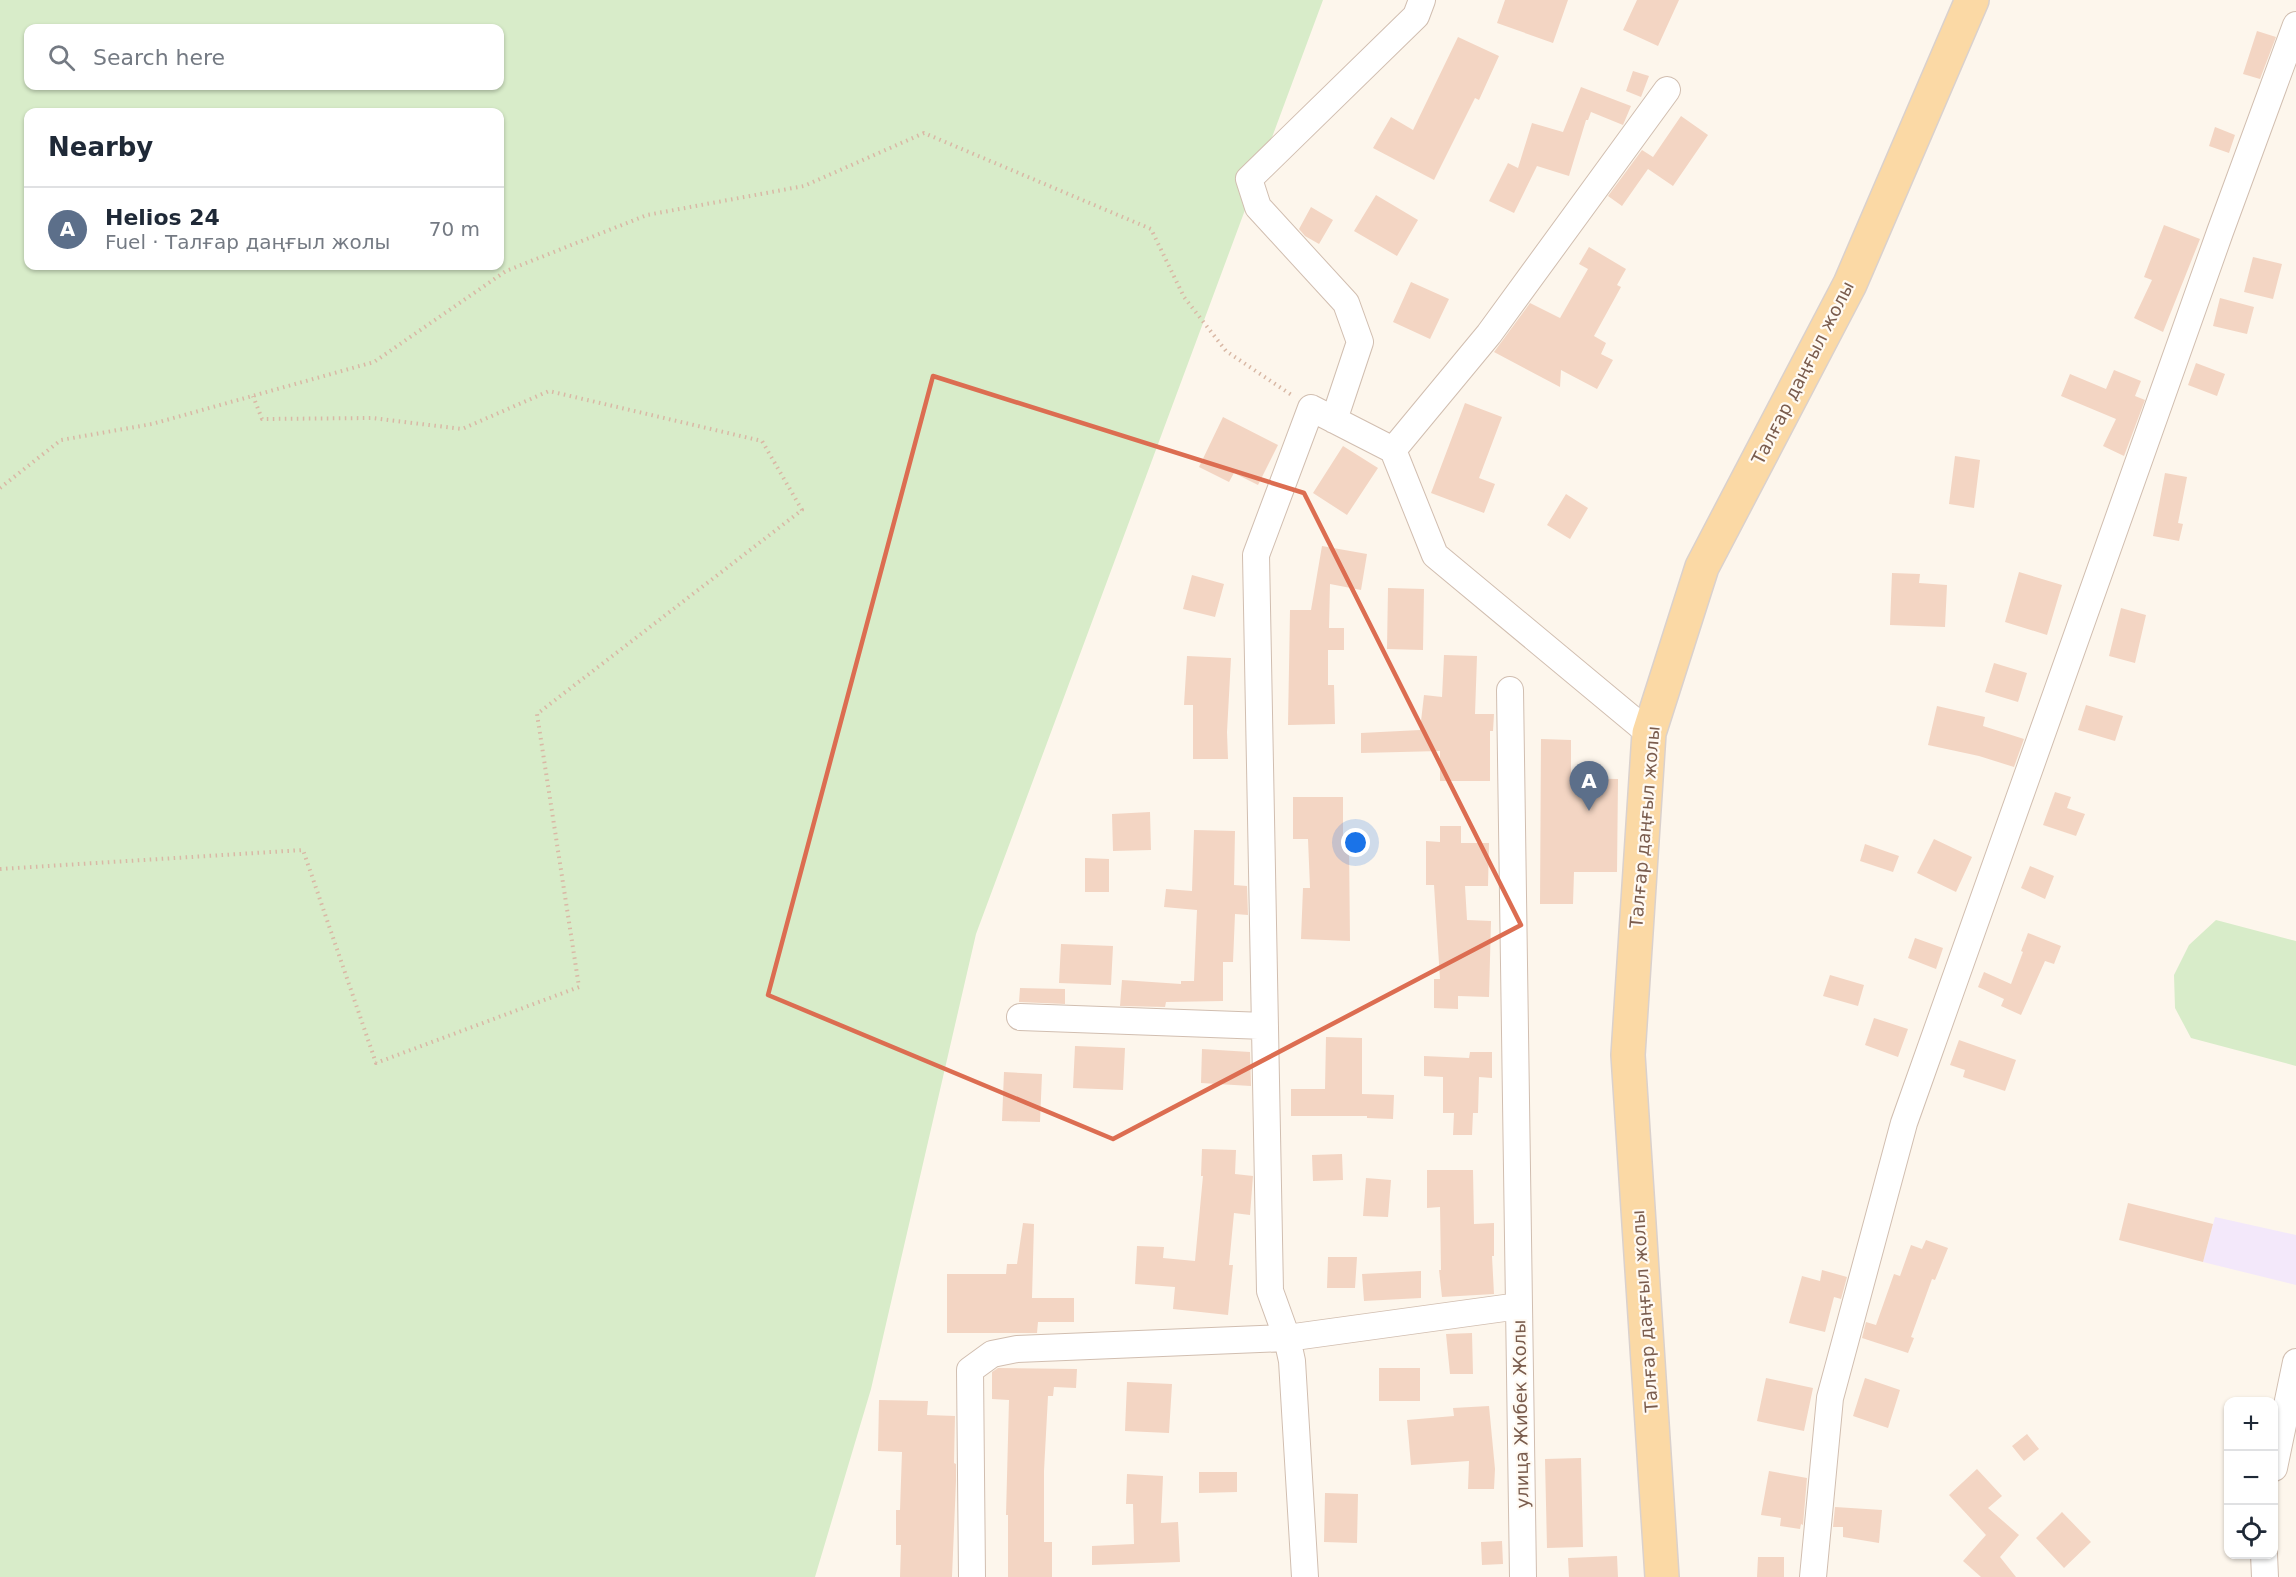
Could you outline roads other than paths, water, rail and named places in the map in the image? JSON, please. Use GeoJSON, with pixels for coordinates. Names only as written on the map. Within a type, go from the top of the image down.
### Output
{"type":"FeatureCollection","features":[{"type":"Feature","properties":{"kind":"main road","name":"Талғар даңғыл жолы"},"geometry":{"type":"LineString","coordinates":[[1662,1577],[1628,1055],[1648,733],[1702,567],[1850,284],[1972,0]]}},
{"type":"Feature","properties":{"kind":"street"},"geometry":{"type":"LineString","coordinates":[[1334,420],[1360,342],[1353,322],[1346,303],[1258,207],[1249,179],[1416,16],[1422,0]]}},
{"type":"Feature","properties":{"kind":"street"},"geometry":{"type":"LineString","coordinates":[[1814,1577],[1830,1398],[1904,1123],[2208,266],[2296,25]]}},
{"type":"Feature","properties":{"kind":"street"},"geometry":{"type":"LineString","coordinates":[[1393,450],[1489,334],[1667,90]]}},
{"type":"Feature","properties":{"kind":"street"},"geometry":{"type":"LineString","coordinates":[[1305,1577],[1292,1360],[1287,1338],[1270,1291],[1256,555],[1311,408],[1393,450],[1435,555],[1648,733]]}},
{"type":"Feature","properties":{"kind":"street"},"geometry":{"type":"LineString","coordinates":[[1510,690],[1519,1306]]}},
{"type":"Feature","properties":{"kind":"street"},"geometry":{"type":"LineString","coordinates":[[1020,1017],[1265,1026]]}},
{"type":"Feature","properties":{"kind":"street","name":"улица Жибек Жолы"},"geometry":{"type":"LineString","coordinates":[[972,1577],[970,1370],[992,1353],[1017,1349],[1287,1338],[1519,1306],[1523,1577]]}},
{"type":"Feature","properties":{"kind":"street"},"geometry":{"type":"LineString","coordinates":[[2278,1451],[2296,1362]]}},
{"type":"Feature","properties":{"kind":"street"},"geometry":{"type":"LineString","coordinates":[[2264,1559],[2265,1577]]}},
{"type":"Feature","properties":{"kind":"place","name":"Helios 24"},"geometry":{"type":"Point","coordinates":[1589,811]}}]}
